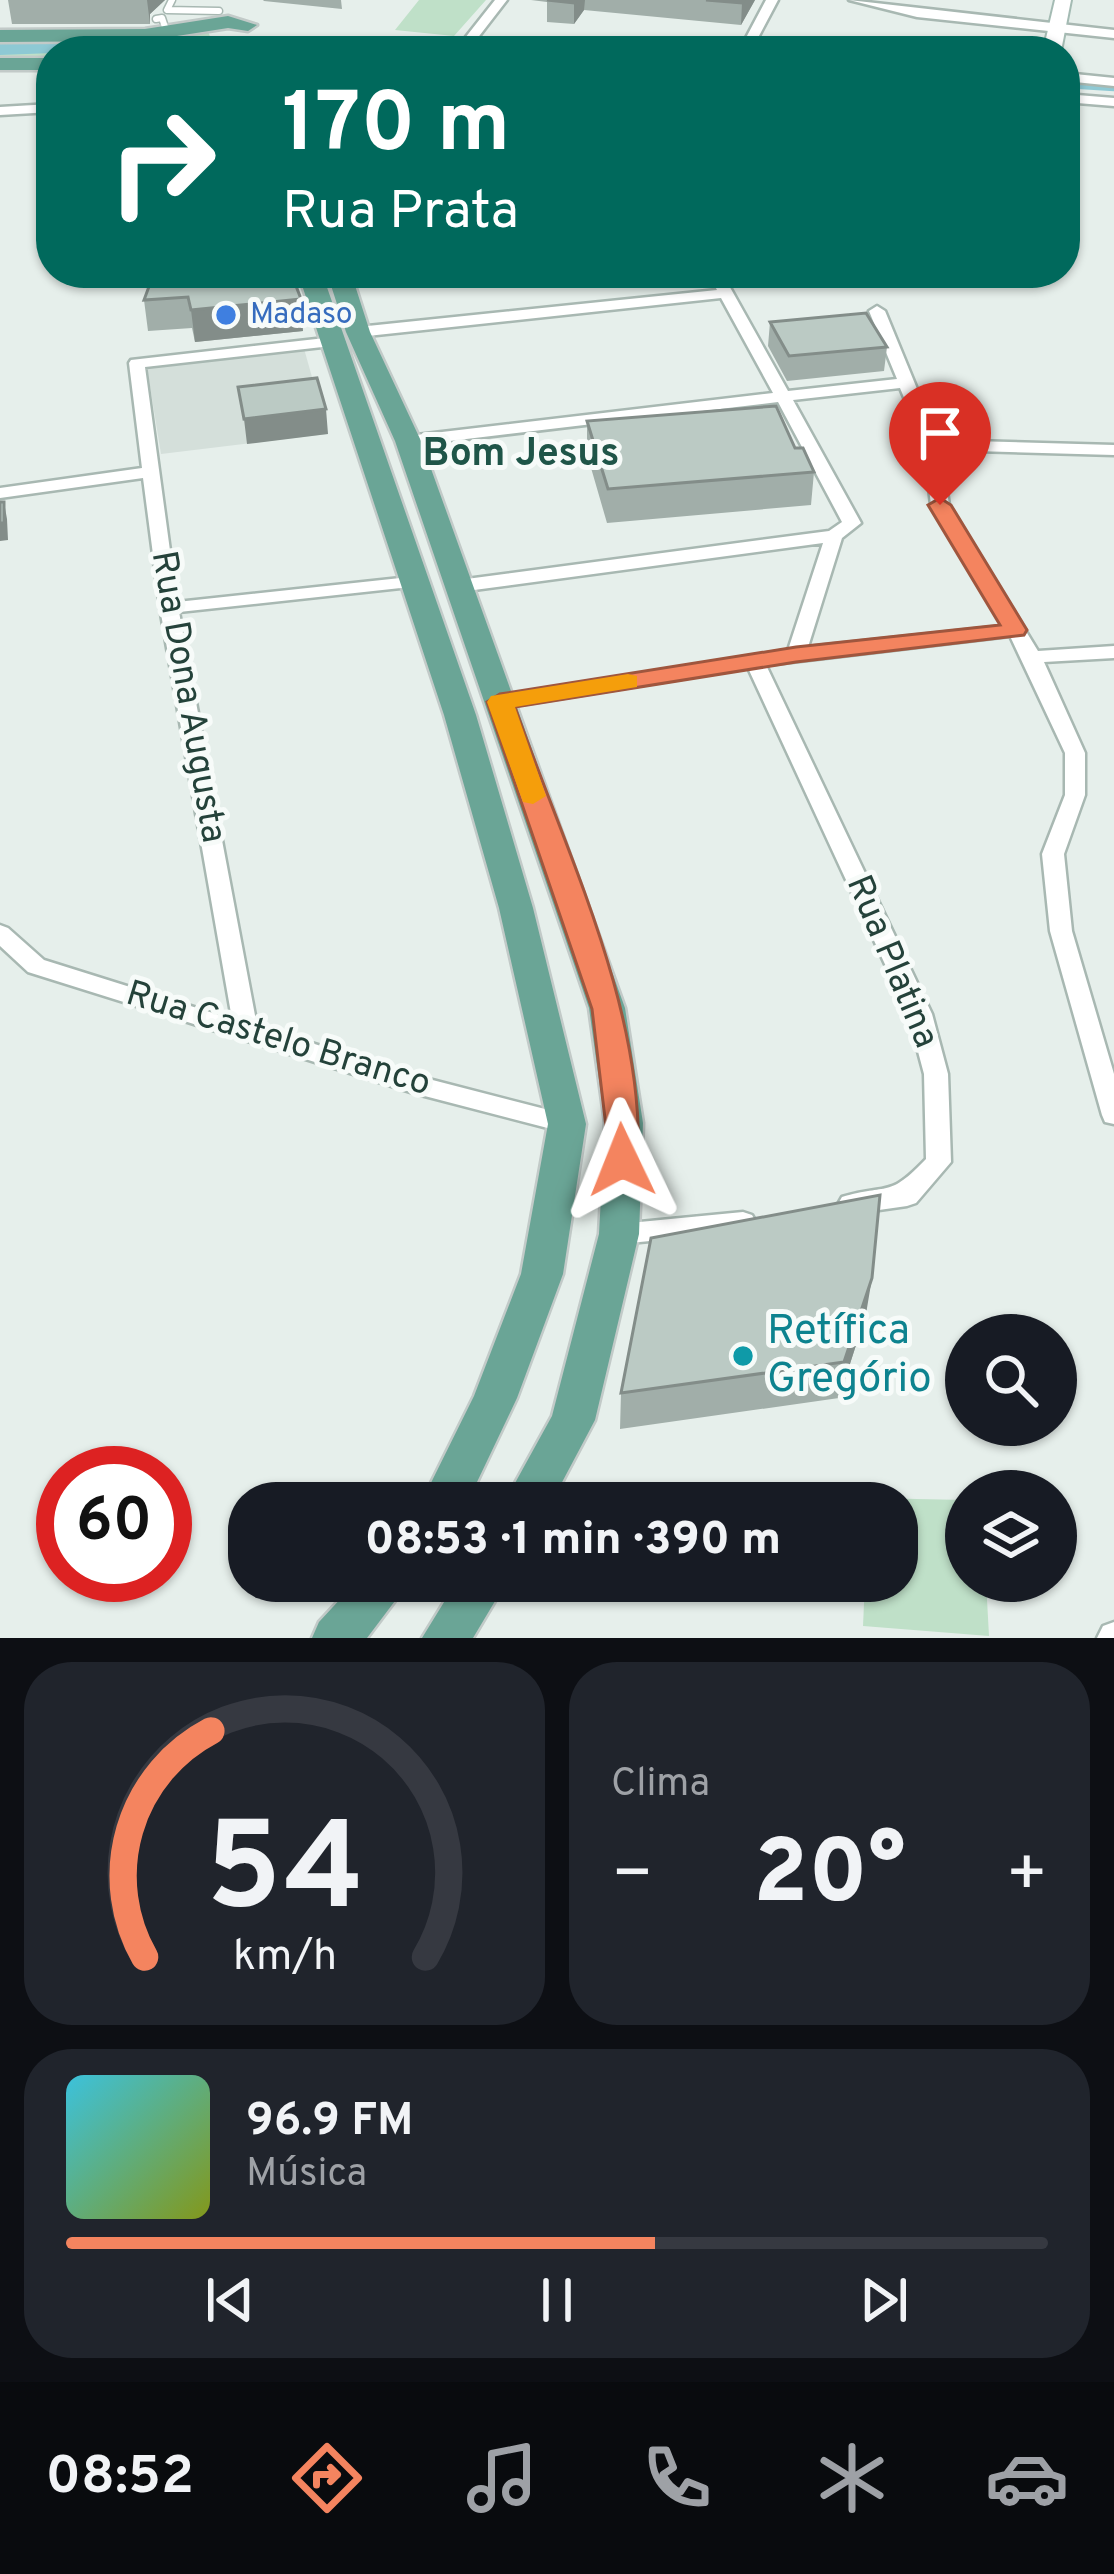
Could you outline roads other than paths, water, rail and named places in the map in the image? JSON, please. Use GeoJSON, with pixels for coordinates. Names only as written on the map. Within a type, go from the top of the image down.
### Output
{"type":"FeatureCollection","features":[{"type":"Feature","properties":{"kind":"main road"},"geometry":{"type":"LineString","coordinates":[[239,0],[252,36]]}},
{"type":"Feature","properties":{"kind":"main road"},"geometry":{"type":"LineString","coordinates":[[1055,36],[1063,0]]}},
{"type":"Feature","properties":{"kind":"main road"},"geometry":{"type":"LineString","coordinates":[[0,36],[163,20],[220,24],[252,36]]}},
{"type":"Feature","properties":{"kind":"main road"},"geometry":{"type":"LineString","coordinates":[[0,64],[36,64]]}},
{"type":"Feature","properties":{"kind":"main road"},"geometry":{"type":"LineString","coordinates":[[318,288],[408,441],[607,1009],[624,1123],[619,1234],[573,1420],[539,1482]]}},
{"type":"Feature","properties":{"kind":"main road"},"geometry":{"type":"LineString","coordinates":[[341,288],[346,337],[516,908],[567,1124],[542,1274],[495,1398],[454,1482]]}},
{"type":"Feature","properties":{"kind":"main road"},"geometry":{"type":"LineString","coordinates":[[336,1638],[368,1602]]}},
{"type":"Feature","properties":{"kind":"main road"},"geometry":{"type":"LineString","coordinates":[[446,1638],[470,1602]]}},
{"type":"Feature","properties":{"kind":"street"},"geometry":{"type":"LineString","coordinates":[[473,36],[501,0]]}},
{"type":"Feature","properties":{"kind":"street"},"geometry":{"type":"LineString","coordinates":[[752,36],[770,0]]}},
{"type":"Feature","properties":{"kind":"street"},"geometry":{"type":"LineString","coordinates":[[854,0],[1114,34]]}},
{"type":"Feature","properties":{"kind":"street"},"geometry":{"type":"LineString","coordinates":[[1080,79],[1114,82]]}},
{"type":"Feature","properties":{"kind":"street"},"geometry":{"type":"LineString","coordinates":[[1080,99],[1114,102]]}},
{"type":"Feature","properties":{"kind":"street"},"geometry":{"type":"LineString","coordinates":[[0,111],[36,109]]}},
{"type":"Feature","properties":{"kind":"street"},"geometry":{"type":"LineString","coordinates":[[459,586],[834,536],[852,523],[787,396],[724,288]]}},
{"type":"Feature","properties":{"kind":"street"},"geometry":{"type":"LineString","coordinates":[[346,337],[727,293]]}},
{"type":"Feature","properties":{"kind":"street"},"geometry":{"type":"LineString","coordinates":[[878,311],[932,445],[940,505],[1032,657],[1075,753],[1076,795],[1053,854],[1061,931],[1114,1115]]}},
{"type":"Feature","properties":{"kind":"street","name":"Rua Dona Augusta"},"geometry":{"type":"LineString","coordinates":[[245,1030],[169,608],[137,363],[346,337]]}},
{"type":"Feature","properties":{"kind":"street"},"geometry":{"type":"LineString","coordinates":[[408,441],[908,382]]}},
{"type":"Feature","properties":{"kind":"street"},"geometry":{"type":"LineString","coordinates":[[932,445],[1114,450]]}},
{"type":"Feature","properties":{"kind":"street"},"geometry":{"type":"LineString","coordinates":[[0,493],[151,472]]}},
{"type":"Feature","properties":{"kind":"street"},"geometry":{"type":"LineString","coordinates":[[796,654],[834,536]]}},
{"type":"Feature","properties":{"kind":"street"},"geometry":{"type":"LineString","coordinates":[[169,608],[419,581]]}},
{"type":"Feature","properties":{"kind":"street"},"geometry":{"type":"LineString","coordinates":[[500,702],[796,654],[1015,630]]}},
{"type":"Feature","properties":{"kind":"street"},"geometry":{"type":"LineString","coordinates":[[1032,657],[1114,652]]}},
{"type":"Feature","properties":{"kind":"street","name":"Rua Platina"},"geometry":{"type":"LineString","coordinates":[[755,661],[920,1013],[935,1074],[939,1162],[907,1196],[814,1210]]}},
{"type":"Feature","properties":{"kind":"street","name":"Rua Castelo Branco"},"geometry":{"type":"LineString","coordinates":[[0,933],[36,965],[417,1085],[567,1124]]}},
{"type":"Feature","properties":{"kind":"street"},"geometry":{"type":"LineString","coordinates":[[619,1234],[768,1218]]}},
{"type":"Feature","properties":{"kind":"lane"},"geometry":{"type":"LineString","coordinates":[[163,20],[172,0]]}},
{"type":"Feature","properties":{"kind":"waterway"},"geometry":{"type":"LineString","coordinates":[[0,47],[36,47]]}},
{"type":"Feature","properties":{"kind":"waterway"},"geometry":{"type":"LineString","coordinates":[[1080,87],[1114,89]]}},
{"type":"Feature","properties":{"kind":"place","name":"Madaso"},"geometry":{"type":"Point","coordinates":[226,315]}},
{"type":"Feature","properties":{"kind":"place","name":"Retífica Gregório"},"geometry":{"type":"Point","coordinates":[743,1356]}},
{"type":"Feature","properties":{"kind":"district","name":"Bom Jesus"},"geometry":{"type":"Point","coordinates":[521,455]}}]}
